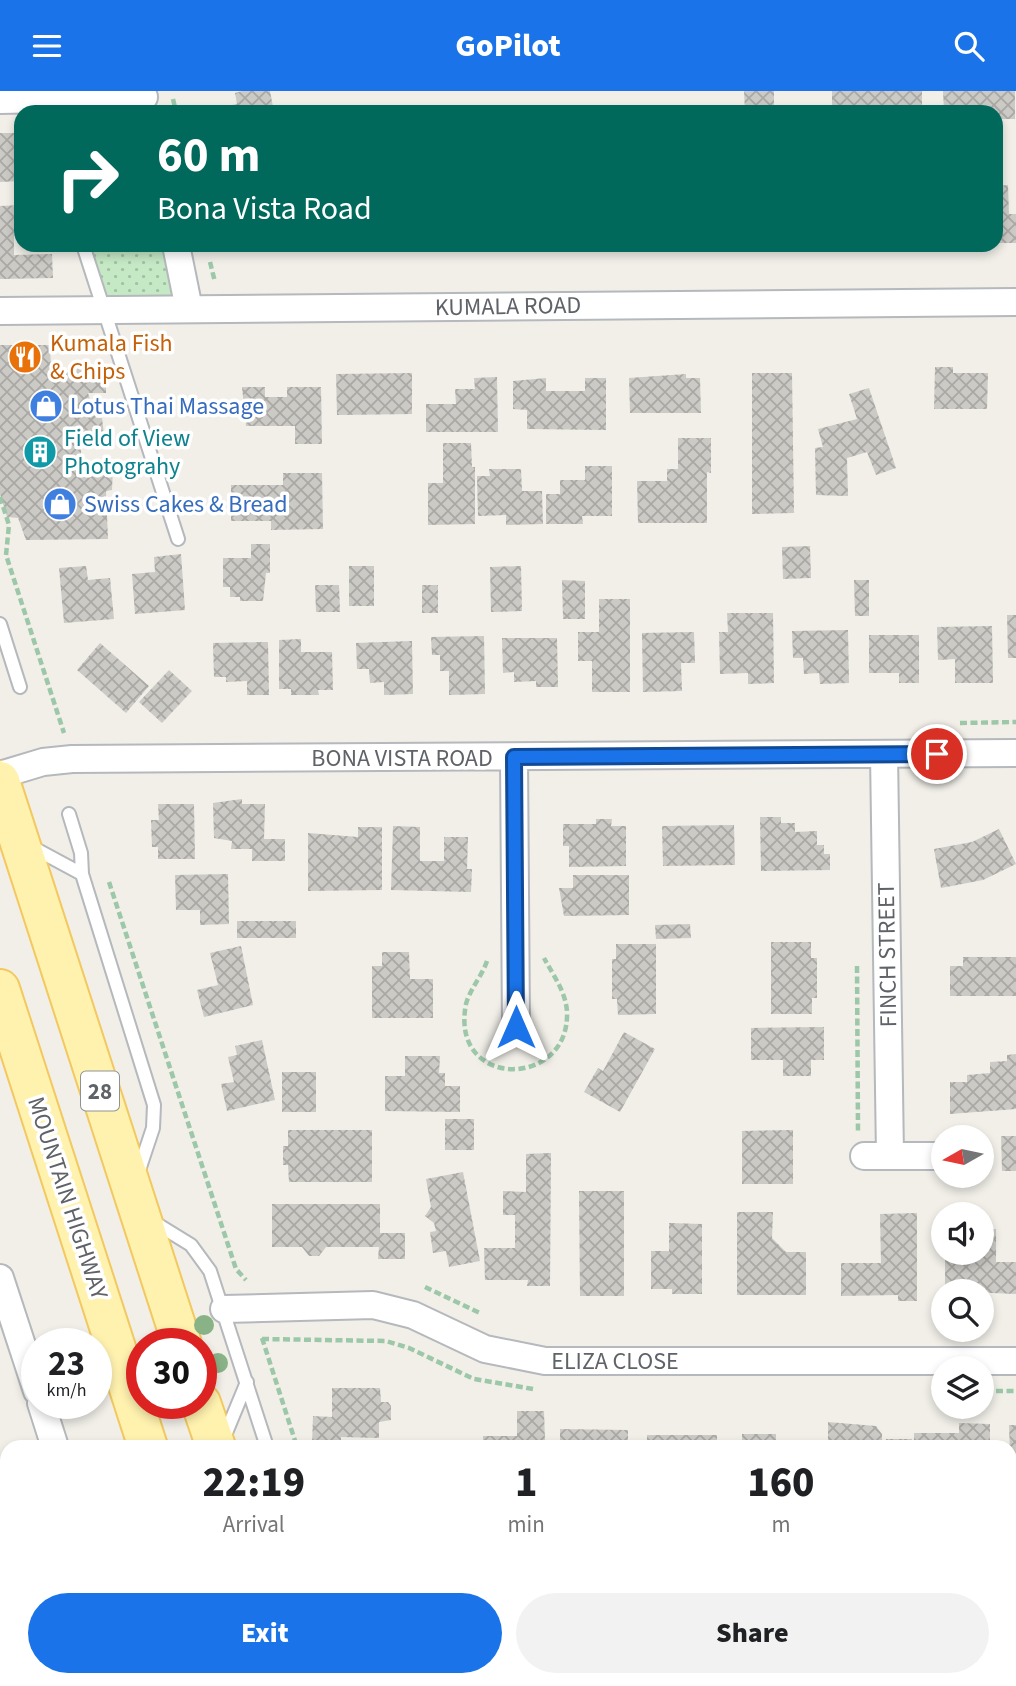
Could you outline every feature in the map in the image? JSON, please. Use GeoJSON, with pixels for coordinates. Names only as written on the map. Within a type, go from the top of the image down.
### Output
{"type":"FeatureCollection","features":[{"type":"Feature","properties":{"kind":"main road","name":"28"},"geometry":{"type":"LineString","coordinates":[[0,781],[177,1328]]}},
{"type":"Feature","properties":{"kind":"main road","name":"MOUNTAIN HIGHWAY"},"geometry":{"type":"LineString","coordinates":[[4,1019],[146,1440]]}},
{"type":"Feature","properties":{"kind":"main road"},"geometry":{"type":"LineString","coordinates":[[207,1419],[215,1440]]}},
{"type":"Feature","properties":{"kind":"street"},"geometry":{"type":"LineString","coordinates":[[0,100],[32,105]]}},
{"type":"Feature","properties":{"kind":"street"},"geometry":{"type":"LineString","coordinates":[[56,105],[145,100]]}},
{"type":"Feature","properties":{"kind":"street"},"geometry":{"type":"LineString","coordinates":[[177,252],[189,309]]}},
{"type":"Feature","properties":{"kind":"street","name":"KUMALA ROAD"},"geometry":{"type":"LineString","coordinates":[[0,311],[1016,302]]}},
{"type":"Feature","properties":{"kind":"street","name":"BONA VISTA ROAD"},"geometry":{"type":"LineString","coordinates":[[0,775],[43,762],[72,759],[1016,753]]}},
{"type":"Feature","properties":{"kind":"street","name":"FINCH STREET"},"geometry":{"type":"LineString","coordinates":[[871,1153],[884,754]]}},
{"type":"Feature","properties":{"kind":"street"},"geometry":{"type":"LineString","coordinates":[[514,757],[516,1027]]}},
{"type":"Feature","properties":{"kind":"street"},"geometry":{"type":"LineString","coordinates":[[871,1153],[931,1156]]}},
{"type":"Feature","properties":{"kind":"street"},"geometry":{"type":"LineString","coordinates":[[0,1278],[21,1342]]}},
{"type":"Feature","properties":{"kind":"street","name":"ELIZA CLOSE"},"geometry":{"type":"LineString","coordinates":[[224,1309],[373,1305],[414,1315],[485,1349],[545,1361],[1016,1361]]}},
{"type":"Feature","properties":{"kind":"street"},"geometry":{"type":"LineString","coordinates":[[46,1419],[53,1440]]}},
{"type":"Feature","properties":{"kind":"lane"},"geometry":{"type":"LineString","coordinates":[[85,252],[178,539]]}},
{"type":"Feature","properties":{"kind":"lane"},"geometry":{"type":"LineString","coordinates":[[0,624],[20,687]]}},
{"type":"Feature","properties":{"kind":"lane"},"geometry":{"type":"LineString","coordinates":[[69,814],[81,853],[82,874],[154,1105],[153,1128],[136,1202],[202,1256],[224,1309],[265,1440]]}},
{"type":"Feature","properties":{"kind":"lane"},"geometry":{"type":"LineString","coordinates":[[18,839],[82,874]]}},
{"type":"Feature","properties":{"kind":"lane"},"geometry":{"type":"LineString","coordinates":[[221,1440],[247,1382]]}},
{"type":"Feature","properties":{"kind":"path"},"geometry":{"type":"LineString","coordinates":[[0,497],[9,526],[6,555],[63,730]]}},
{"type":"Feature","properties":{"kind":"path"},"geometry":{"type":"LineString","coordinates":[[108,881],[236,1269],[246,1281],[260,1280]]}},
{"type":"Feature","properties":{"kind":"path"},"geometry":{"type":"LineString","coordinates":[[857,965],[871,1153]]}},
{"type":"Feature","properties":{"kind":"path"},"geometry":{"type":"LineString","coordinates":[[412,1284],[443,1294],[486,1316]]}},
{"type":"Feature","properties":{"kind":"path"},"geometry":{"type":"LineString","coordinates":[[262,1339],[295,1440]]}},
{"type":"Feature","properties":{"kind":"green space"},"geometry":{"type":"Polygon","coordinates":[[[85,252],[177,252],[189,309],[104,311],[85,252]]]}},
{"type":"Feature","properties":{"kind":"building"},"geometry":{"type":"Polygon","coordinates":[[[270,91],[273,105],[232,105],[237,104],[235,93],[270,91]]]}},
{"type":"Feature","properties":{"kind":"building"},"geometry":{"type":"Polygon","coordinates":[[[744,91],[774,91],[774,105],[745,105],[744,91]]]}},
{"type":"Feature","properties":{"kind":"building"},"geometry":{"type":"Polygon","coordinates":[[[832,91],[922,91],[922,105],[832,105],[832,91]]]}},
{"type":"Feature","properties":{"kind":"building"},"geometry":{"type":"Polygon","coordinates":[[[943,91],[1015,91],[1015,119],[1003,119],[1003,105],[944,105],[943,91]]]}},
{"type":"Feature","properties":{"kind":"building"},"geometry":{"type":"Polygon","coordinates":[[[0,133],[14,133],[14,181],[0,182],[0,133]]]}},
{"type":"Feature","properties":{"kind":"building"},"geometry":{"type":"Polygon","coordinates":[[[1003,185],[1008,185],[1009,214],[1016,214],[1016,243],[1003,243],[1003,185]]]}},
{"type":"Feature","properties":{"kind":"building"},"geometry":{"type":"Polygon","coordinates":[[[14,205],[14,255],[52,254],[53,278],[0,279],[0,206],[14,205]]]}},
{"type":"Feature","properties":{"kind":"building"},"geometry":{"type":"Polygon","coordinates":[[[0,345],[50,345],[51,369],[106,368],[106,393],[88,393],[96,418],[102,418],[105,442],[81,442],[81,467],[113,466],[112,490],[106,491],[108,539],[26,540],[18,518],[7,517],[0,494],[0,345]]]}},
{"type":"Feature","properties":{"kind":"building"},"geometry":{"type":"Polygon","coordinates":[[[935,367],[953,367],[953,373],[988,373],[987,409],[934,409],[935,367]]]}},
{"type":"Feature","properties":{"kind":"building"},"geometry":{"type":"Polygon","coordinates":[[[412,373],[412,414],[337,415],[336,374],[412,373]]]}},
{"type":"Feature","properties":{"kind":"building"},"geometry":{"type":"Polygon","coordinates":[[[752,373],[792,373],[794,513],[752,514],[752,373]]]}},
{"type":"Feature","properties":{"kind":"building"},"geometry":{"type":"Polygon","coordinates":[[[686,374],[686,378],[700,378],[701,413],[630,413],[629,378],[686,374]]]}},
{"type":"Feature","properties":{"kind":"building"},"geometry":{"type":"Polygon","coordinates":[[[497,377],[498,432],[426,432],[426,404],[456,404],[455,389],[475,389],[474,378],[497,377]]]}},
{"type":"Feature","properties":{"kind":"building"},"geometry":{"type":"Polygon","coordinates":[[[546,378],[546,391],[585,391],[585,378],[606,378],[606,430],[527,429],[527,410],[513,409],[513,381],[546,378]]]}},
{"type":"Feature","properties":{"kind":"building"},"geometry":{"type":"Polygon","coordinates":[[[242,387],[265,387],[265,397],[287,397],[287,387],[321,387],[322,444],[295,444],[295,426],[246,426],[242,387]]]}},
{"type":"Feature","properties":{"kind":"building"},"geometry":{"type":"Polygon","coordinates":[[[869,388],[896,468],[876,475],[867,452],[847,458],[848,496],[816,495],[815,448],[823,447],[818,429],[857,419],[849,394],[869,388]]]}},
{"type":"Feature","properties":{"kind":"building"},"geometry":{"type":"Polygon","coordinates":[[[678,438],[711,438],[711,473],[707,472],[707,523],[638,523],[637,481],[667,481],[667,469],[678,469],[678,438]]]}},
{"type":"Feature","properties":{"kind":"building"},"geometry":{"type":"Polygon","coordinates":[[[443,443],[471,443],[472,467],[475,467],[475,524],[428,525],[428,483],[443,483],[443,443]]]}},
{"type":"Feature","properties":{"kind":"building"},"geometry":{"type":"Polygon","coordinates":[[[585,466],[612,466],[612,516],[582,516],[583,524],[546,524],[546,494],[560,494],[560,480],[585,480],[585,466]]]}},
{"type":"Feature","properties":{"kind":"building"},"geometry":{"type":"Polygon","coordinates":[[[489,469],[521,469],[522,491],[542,491],[543,524],[506,525],[506,515],[478,516],[477,476],[490,476],[489,469]]]}},
{"type":"Feature","properties":{"kind":"building"},"geometry":{"type":"Polygon","coordinates":[[[283,473],[322,473],[323,529],[271,530],[271,521],[231,521],[231,485],[283,485],[283,473]]]}},
{"type":"Feature","properties":{"kind":"building"},"geometry":{"type":"Polygon","coordinates":[[[251,544],[270,544],[270,573],[266,573],[263,601],[240,601],[240,597],[230,597],[230,587],[223,587],[223,558],[251,558],[251,544]]]}},
{"type":"Feature","properties":{"kind":"building"},"geometry":{"type":"Polygon","coordinates":[[[810,546],[811,578],[783,579],[782,547],[810,546]]]}},
{"type":"Feature","properties":{"kind":"building"},"geometry":{"type":"Polygon","coordinates":[[[181,554],[185,610],[135,614],[132,574],[155,572],[154,557],[181,554]]]}},
{"type":"Feature","properties":{"kind":"building"},"geometry":{"type":"Polygon","coordinates":[[[86,566],[88,580],[110,578],[114,619],[64,623],[59,568],[86,566]]]}},
{"type":"Feature","properties":{"kind":"building"},"geometry":{"type":"Polygon","coordinates":[[[349,566],[374,566],[374,606],[349,606],[349,566]]]}},
{"type":"Feature","properties":{"kind":"building"},"geometry":{"type":"Polygon","coordinates":[[[521,566],[522,611],[491,612],[490,567],[521,566]]]}},
{"type":"Feature","properties":{"kind":"building"},"geometry":{"type":"Polygon","coordinates":[[[562,580],[585,581],[585,619],[563,619],[562,580]]]}},
{"type":"Feature","properties":{"kind":"building"},"geometry":{"type":"Polygon","coordinates":[[[854,580],[869,580],[869,616],[855,616],[854,580]]]}},
{"type":"Feature","properties":{"kind":"building"},"geometry":{"type":"Polygon","coordinates":[[[315,585],[339,585],[340,612],[316,612],[315,585]]]}},
{"type":"Feature","properties":{"kind":"building"},"geometry":{"type":"Polygon","coordinates":[[[422,585],[438,585],[438,613],[422,613],[422,585]]]}},
{"type":"Feature","properties":{"kind":"building"},"geometry":{"type":"Polygon","coordinates":[[[599,599],[630,599],[630,692],[592,692],[592,661],[578,661],[578,632],[599,632],[599,599]]]}},
{"type":"Feature","properties":{"kind":"building"},"geometry":{"type":"Polygon","coordinates":[[[727,613],[773,613],[774,683],[748,684],[748,673],[720,674],[719,632],[728,632],[727,613]]]}},
{"type":"Feature","properties":{"kind":"building"},"geometry":{"type":"Polygon","coordinates":[[[1007,615],[1016,615],[1016,658],[1008,658],[1007,615]]]}},
{"type":"Feature","properties":{"kind":"building"},"geometry":{"type":"Polygon","coordinates":[[[992,626],[993,683],[955,683],[955,659],[938,660],[937,627],[992,626]]]}},
{"type":"Feature","properties":{"kind":"building"},"geometry":{"type":"Polygon","coordinates":[[[848,630],[849,683],[820,684],[819,673],[804,674],[803,658],[793,658],[792,631],[848,630]]]}},
{"type":"Feature","properties":{"kind":"building"},"geometry":{"type":"Polygon","coordinates":[[[694,632],[695,663],[681,663],[682,691],[643,692],[642,633],[694,632]]]}},
{"type":"Feature","properties":{"kind":"building"},"geometry":{"type":"Polygon","coordinates":[[[869,635],[919,635],[919,683],[899,683],[899,673],[869,673],[869,635]]]}},
{"type":"Feature","properties":{"kind":"building"},"geometry":{"type":"Polygon","coordinates":[[[484,636],[485,694],[449,695],[449,671],[440,671],[440,655],[432,655],[431,637],[484,636]]]}},
{"type":"Feature","properties":{"kind":"building"},"geometry":{"type":"Polygon","coordinates":[[[502,638],[557,638],[558,687],[536,687],[536,681],[514,682],[514,672],[503,673],[502,638]]]}},
{"type":"Feature","properties":{"kind":"building"},"geometry":{"type":"Polygon","coordinates":[[[301,639],[301,652],[332,652],[333,690],[318,690],[319,695],[291,695],[291,689],[279,689],[279,640],[301,639]]]}},
{"type":"Feature","properties":{"kind":"building"},"geometry":{"type":"Polygon","coordinates":[[[412,641],[413,694],[384,695],[384,682],[370,683],[369,669],[357,669],[356,643],[412,641]]]}},
{"type":"Feature","properties":{"kind":"building"},"geometry":{"type":"Polygon","coordinates":[[[268,642],[269,695],[247,695],[247,681],[226,682],[226,677],[214,677],[213,643],[268,642]]]}},
{"type":"Feature","properties":{"kind":"building"},"geometry":{"type":"Polygon","coordinates":[[[100,643],[149,686],[126,713],[77,670],[100,643]]]}},
{"type":"Feature","properties":{"kind":"building"},"geometry":{"type":"Polygon","coordinates":[[[169,670],[192,691],[162,723],[139,702],[169,670]]]}},
{"type":"Feature","properties":{"kind":"building"},"geometry":{"type":"Polygon","coordinates":[[[242,799],[242,804],[265,804],[264,839],[285,839],[285,861],[252,861],[252,849],[231,849],[232,841],[214,838],[213,803],[242,799]]]}},
{"type":"Feature","properties":{"kind":"building"},"geometry":{"type":"Polygon","coordinates":[[[158,804],[194,804],[195,859],[158,859],[158,847],[152,847],[151,820],[159,820],[158,804]]]}},
{"type":"Feature","properties":{"kind":"building"},"geometry":{"type":"Polygon","coordinates":[[[760,817],[781,817],[781,823],[795,823],[795,832],[817,831],[817,845],[824,845],[824,854],[830,854],[830,870],[761,871],[760,817]]]}},
{"type":"Feature","properties":{"kind":"building"},"geometry":{"type":"Polygon","coordinates":[[[596,819],[612,819],[611,826],[626,826],[626,866],[569,867],[569,846],[563,846],[563,824],[596,824],[596,819]]]}},
{"type":"Feature","properties":{"kind":"building"},"geometry":{"type":"Polygon","coordinates":[[[734,825],[735,865],[663,866],[662,826],[734,825]]]}},
{"type":"Feature","properties":{"kind":"building"},"geometry":{"type":"Polygon","coordinates":[[[393,826],[420,827],[420,861],[444,861],[444,837],[468,837],[467,869],[472,869],[471,892],[391,890],[393,826]]]}},
{"type":"Feature","properties":{"kind":"building"},"geometry":{"type":"Polygon","coordinates":[[[358,827],[382,827],[382,890],[308,891],[308,833],[358,837],[358,827]]]}},
{"type":"Feature","properties":{"kind":"building"},"geometry":{"type":"Polygon","coordinates":[[[999,829],[1016,864],[983,880],[941,888],[934,849],[972,842],[999,829]]]}},
{"type":"Feature","properties":{"kind":"building"},"geometry":{"type":"Polygon","coordinates":[[[228,874],[229,924],[200,925],[200,910],[176,910],[175,875],[228,874]]]}},
{"type":"Feature","properties":{"kind":"building"},"geometry":{"type":"Polygon","coordinates":[[[573,875],[629,875],[629,915],[564,916],[559,888],[573,888],[573,875]]]}},
{"type":"Feature","properties":{"kind":"building"},"geometry":{"type":"Polygon","coordinates":[[[237,921],[296,921],[296,938],[237,938],[237,921]]]}},
{"type":"Feature","properties":{"kind":"building"},"geometry":{"type":"Polygon","coordinates":[[[690,924],[691,938],[656,939],[655,925],[690,924]]]}},
{"type":"Feature","properties":{"kind":"building"},"geometry":{"type":"Polygon","coordinates":[[[771,942],[811,942],[811,958],[817,958],[817,998],[812,998],[812,1014],[771,1014],[771,942]]]}},
{"type":"Feature","properties":{"kind":"building"},"geometry":{"type":"Polygon","coordinates":[[[616,944],[656,944],[656,1014],[618,1015],[617,999],[612,999],[612,959],[616,959],[616,944]]]}},
{"type":"Feature","properties":{"kind":"building"},"geometry":{"type":"Polygon","coordinates":[[[241,946],[253,1005],[204,1017],[197,990],[218,985],[210,953],[241,946]]]}},
{"type":"Feature","properties":{"kind":"building"},"geometry":{"type":"Polygon","coordinates":[[[382,952],[409,952],[410,979],[433,979],[433,1018],[372,1018],[372,966],[382,966],[382,952]]]}},
{"type":"Feature","properties":{"kind":"building"},"geometry":{"type":"Polygon","coordinates":[[[963,957],[1016,957],[1016,996],[950,996],[950,966],[963,966],[963,957]]]}},
{"type":"Feature","properties":{"kind":"building"},"geometry":{"type":"Polygon","coordinates":[[[824,1027],[824,1060],[811,1060],[811,1076],[783,1076],[783,1060],[751,1060],[751,1028],[824,1027]]]}},
{"type":"Feature","properties":{"kind":"building"},"geometry":{"type":"Polygon","coordinates":[[[624,1032],[655,1049],[620,1112],[584,1092],[598,1068],[603,1071],[624,1032]]]}},
{"type":"Feature","properties":{"kind":"building"},"geometry":{"type":"Polygon","coordinates":[[[262,1040],[275,1100],[227,1111],[221,1084],[234,1082],[228,1057],[237,1055],[235,1046],[262,1040]]]}},
{"type":"Feature","properties":{"kind":"building"},"geometry":{"type":"Polygon","coordinates":[[[1016,1054],[1016,1109],[950,1114],[950,1082],[967,1082],[967,1075],[990,1073],[990,1062],[1007,1061],[1007,1055],[1016,1054]]]}},
{"type":"Feature","properties":{"kind":"building"},"geometry":{"type":"Polygon","coordinates":[[[405,1056],[440,1056],[439,1073],[445,1073],[445,1086],[460,1086],[460,1112],[385,1111],[385,1076],[405,1076],[405,1056]]]}},
{"type":"Feature","properties":{"kind":"building"},"geometry":{"type":"Polygon","coordinates":[[[282,1072],[316,1072],[316,1112],[282,1112],[282,1072]]]}},
{"type":"Feature","properties":{"kind":"building"},"geometry":{"type":"Polygon","coordinates":[[[445,1119],[474,1119],[474,1150],[445,1150],[445,1119]]]}},
{"type":"Feature","properties":{"kind":"building"},"geometry":{"type":"Polygon","coordinates":[[[288,1130],[372,1130],[372,1182],[289,1182],[288,1165],[283,1165],[283,1146],[288,1146],[288,1130]]]}},
{"type":"Feature","properties":{"kind":"building"},"geometry":{"type":"Polygon","coordinates":[[[793,1130],[793,1184],[742,1184],[742,1131],[793,1130]]]}},
{"type":"Feature","properties":{"kind":"building"},"geometry":{"type":"Polygon","coordinates":[[[1001,1136],[1016,1136],[1016,1171],[1002,1171],[1001,1136]]]}},
{"type":"Feature","properties":{"kind":"building"},"geometry":{"type":"Polygon","coordinates":[[[551,1153],[550,1286],[527,1286],[528,1280],[485,1280],[484,1248],[515,1248],[515,1215],[503,1215],[503,1191],[526,1192],[526,1154],[551,1153]]]}},
{"type":"Feature","properties":{"kind":"building"},"geometry":{"type":"Polygon","coordinates":[[[463,1172],[480,1261],[449,1267],[446,1251],[433,1253],[430,1232],[436,1231],[434,1223],[425,1216],[431,1207],[426,1179],[463,1172]]]}},
{"type":"Feature","properties":{"kind":"building"},"geometry":{"type":"Polygon","coordinates":[[[579,1191],[624,1191],[624,1296],[580,1296],[579,1191]]]}},
{"type":"Feature","properties":{"kind":"building"},"geometry":{"type":"Polygon","coordinates":[[[272,1204],[380,1204],[380,1233],[405,1233],[405,1259],[378,1259],[379,1247],[326,1247],[319,1256],[309,1256],[302,1247],[272,1247],[272,1204]]]}},
{"type":"Feature","properties":{"kind":"building"},"geometry":{"type":"Polygon","coordinates":[[[737,1212],[773,1212],[772,1238],[786,1252],[806,1252],[806,1295],[737,1295],[737,1212]]]}},
{"type":"Feature","properties":{"kind":"building"},"geometry":{"type":"Polygon","coordinates":[[[917,1213],[917,1301],[898,1301],[898,1295],[841,1296],[841,1263],[881,1263],[880,1214],[917,1213]]]}},
{"type":"Feature","properties":{"kind":"building"},"geometry":{"type":"Polygon","coordinates":[[[669,1223],[702,1224],[702,1294],[672,1294],[672,1289],[651,1289],[651,1251],[669,1251],[669,1223]]]}},
{"type":"Feature","properties":{"kind":"building"},"geometry":{"type":"Polygon","coordinates":[[[994,1229],[996,1262],[1016,1262],[1016,1294],[994,1293],[994,1279],[945,1279],[945,1265],[994,1265],[994,1229]]]}},
{"type":"Feature","properties":{"kind":"building"},"geometry":{"type":"Polygon","coordinates":[[[332,1388],[380,1388],[381,1402],[388,1402],[391,1406],[391,1420],[379,1422],[379,1438],[341,1437],[341,1440],[312,1440],[313,1416],[332,1417],[332,1388]]]}},
{"type":"Feature","properties":{"kind":"building"},"geometry":{"type":"Polygon","coordinates":[[[517,1411],[544,1411],[545,1440],[483,1440],[483,1436],[517,1436],[517,1411]]]}},
{"type":"Feature","properties":{"kind":"building"},"geometry":{"type":"Polygon","coordinates":[[[828,1422],[876,1426],[882,1434],[882,1440],[828,1440],[828,1422]]]}},
{"type":"Feature","properties":{"kind":"building"},"geometry":{"type":"Polygon","coordinates":[[[959,1423],[990,1424],[990,1440],[914,1440],[914,1433],[959,1433],[959,1423]]]}},
{"type":"Feature","properties":{"kind":"building"},"geometry":{"type":"Polygon","coordinates":[[[1009,1425],[1016,1425],[1016,1440],[1009,1440],[1009,1425]]]}},
{"type":"Feature","properties":{"kind":"building"},"geometry":{"type":"Polygon","coordinates":[[[560,1429],[628,1430],[628,1440],[560,1440],[560,1429]]]}},
{"type":"Feature","properties":{"kind":"building"},"geometry":{"type":"Polygon","coordinates":[[[742,1434],[776,1434],[776,1440],[742,1440],[742,1434]]]}},
{"type":"Feature","properties":{"kind":"building"},"geometry":{"type":"Polygon","coordinates":[[[647,1435],[717,1435],[717,1440],[647,1440],[647,1435]]]}},
{"type":"Feature","properties":{"kind":"place","name":"Kumala Fish & Chips"},"geometry":{"type":"Point","coordinates":[25,357]}},
{"type":"Feature","properties":{"kind":"place","name":"Lotus Thai Massage"},"geometry":{"type":"Point","coordinates":[46,406]}},
{"type":"Feature","properties":{"kind":"place","name":"Field of View Photograhy"},"geometry":{"type":"Point","coordinates":[40,452]}},
{"type":"Feature","properties":{"kind":"place","name":"Swiss Cakes & Bread"},"geometry":{"type":"Point","coordinates":[60,504]}},
{"type":"Feature","properties":{"kind":"route"},"geometry":{"type":"LineString","coordinates":[[516,1027],[514,757],[937,754]]}}]}
